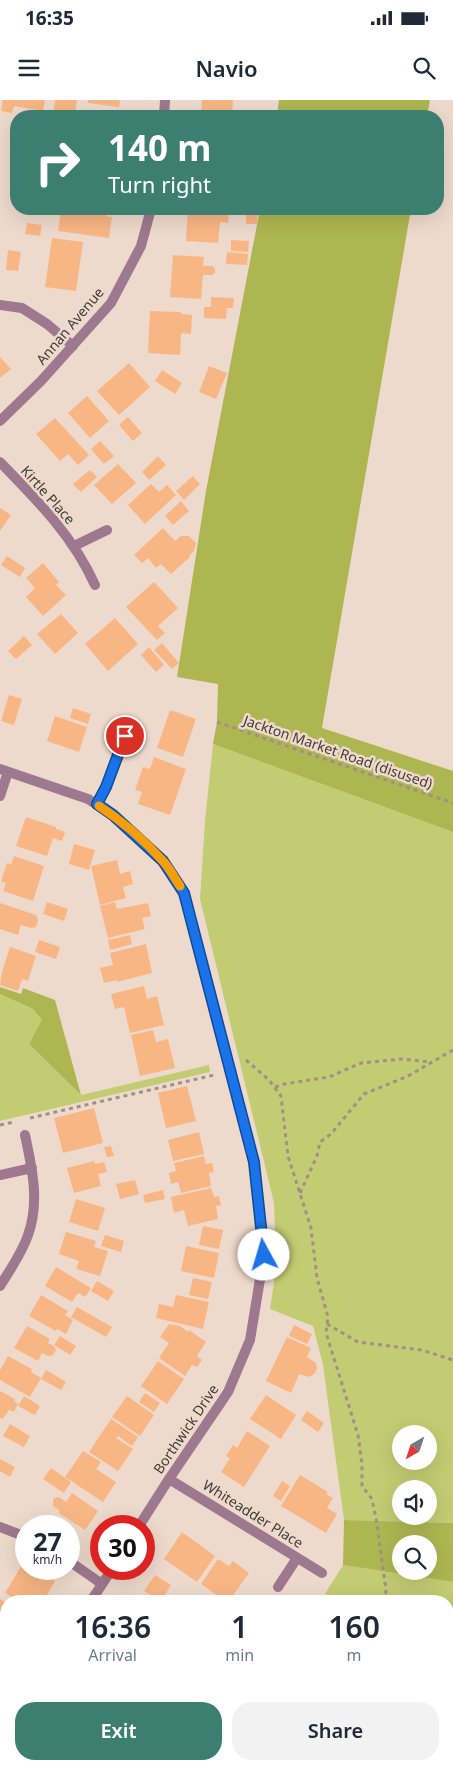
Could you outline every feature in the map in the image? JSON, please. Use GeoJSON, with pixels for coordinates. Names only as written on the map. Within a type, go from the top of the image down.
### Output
{"type":"FeatureCollection","features":[{"type":"Feature","properties":{"kind":"street","name":"Annan Avenue"},"geometry":{"type":"LineString","coordinates":[[0,421],[41,381],[111,302],[142,246],[150,215]]}},
{"type":"Feature","properties":{"kind":"street"},"geometry":{"type":"LineString","coordinates":[[0,305],[22,308],[48,324],[73,346]]}},
{"type":"Feature","properties":{"kind":"street","name":"Kirtle Place"},"geometry":{"type":"LineString","coordinates":[[0,462],[43,506],[74,546],[95,585]]}},
{"type":"Feature","properties":{"kind":"street","name":"Kirtle Place"},"geometry":{"type":"LineString","coordinates":[[74,546],[107,530]]}},
{"type":"Feature","properties":{"kind":"street"},"geometry":{"type":"LineString","coordinates":[[97,804],[106,787],[125,736]]}},
{"type":"Feature","properties":{"kind":"street"},"geometry":{"type":"LineString","coordinates":[[0,796],[4,770]]}},
{"type":"Feature","properties":{"kind":"street","name":"Borthwick Drive"},"geometry":{"type":"LineString","coordinates":[[4,770],[88,799],[97,804],[113,815],[163,861],[184,893],[254,1162],[264,1255],[250,1340],[228,1392],[168,1479],[146,1515]]}},
{"type":"Feature","properties":{"kind":"street"},"geometry":{"type":"LineString","coordinates":[[0,1286],[28,1235],[34,1210],[32,1168],[25,1135]]}},
{"type":"Feature","properties":{"kind":"street"},"geometry":{"type":"LineString","coordinates":[[0,1175],[32,1168]]}},
{"type":"Feature","properties":{"kind":"street","name":"Whiteadder Place"},"geometry":{"type":"LineString","coordinates":[[168,1479],[322,1573]]}},
{"type":"Feature","properties":{"kind":"street"},"geometry":{"type":"LineString","coordinates":[[0,1527],[15,1533]]}},
{"type":"Feature","properties":{"kind":"street"},"geometry":{"type":"LineString","coordinates":[[278,1587],[297,1558]]}},
{"type":"Feature","properties":{"kind":"street"},"geometry":{"type":"LineString","coordinates":[[80,1569],[102,1584]]}},
{"type":"Feature","properties":{"kind":"street"},"geometry":{"type":"LineString","coordinates":[[95,1595],[105,1580]]}},
{"type":"Feature","properties":{"kind":"path","name":"Jackton Market Road (disused)"},"geometry":{"type":"LineString","coordinates":[[217,722],[453,802]]}},
{"type":"Feature","properties":{"kind":"path"},"geometry":{"type":"LineString","coordinates":[[300,1193],[318,1156],[320,1142],[331,1134],[364,1094],[408,1076],[453,1050]]}},
{"type":"Feature","properties":{"kind":"path"},"geometry":{"type":"LineString","coordinates":[[275,1087],[329,1077],[361,1063],[402,1059],[432,1062]]}},
{"type":"Feature","properties":{"kind":"path"},"geometry":{"type":"LineString","coordinates":[[246,1060],[269,1080],[281,1096],[288,1156],[311,1228],[317,1278],[328,1317],[326,1333],[358,1435],[362,1464],[362,1486],[372,1499],[376,1518],[386,1595]]}},
{"type":"Feature","properties":{"kind":"path"},"geometry":{"type":"LineString","coordinates":[[0,1125],[231,1071]]}},
{"type":"Feature","properties":{"kind":"path"},"geometry":{"type":"LineString","coordinates":[[327,1324],[358,1342],[422,1350],[453,1360]]}},
{"type":"Feature","properties":{"kind":"green space"},"geometry":{"type":"Polygon","coordinates":[[[279,100],[430,100],[428,110],[278,110],[279,100]]]}},
{"type":"Feature","properties":{"kind":"green space"},"geometry":{"type":"Polygon","coordinates":[[[259,215],[410,215],[322,728],[453,771],[453,832],[213,744],[217,722],[218,684],[177,677],[206,491],[259,215]]]}},
{"type":"Feature","properties":{"kind":"green space"},"geometry":{"type":"Polygon","coordinates":[[[213,744],[453,832],[453,1523],[437,1523],[437,1480],[392,1480],[392,1521],[344,1520],[323,1365],[313,1326],[270,1309],[276,1268],[274,1203],[200,899],[205,821],[213,744]]]}},
{"type":"Feature","properties":{"kind":"green space"},"geometry":{"type":"Polygon","coordinates":[[[0,987],[21,994],[23,988],[55,1000],[81,1095],[29,1044],[42,1020],[33,1009],[0,994],[0,987]]]}},
{"type":"Feature","properties":{"kind":"green space"},"geometry":{"type":"Polygon","coordinates":[[[0,994],[33,1009],[43,1020],[29,1044],[81,1095],[209,1065],[210,1072],[0,1121],[0,994]]]}},
{"type":"Feature","properties":{"kind":"green space"},"geometry":{"type":"Polygon","coordinates":[[[344,1520],[392,1521],[392,1525],[453,1523],[453,1582],[437,1580],[437,1535],[392,1535],[392,1573],[343,1565],[344,1520]]]}},
{"type":"Feature","properties":{"kind":"green space"},"geometry":{"type":"Polygon","coordinates":[[[343,1565],[392,1573],[392,1580],[437,1580],[453,1582],[453,1595],[325,1594],[343,1565]]]}},
{"type":"Feature","properties":{"kind":"building"},"geometry":{"type":"Polygon","coordinates":[[[3,100],[45,100],[43,110],[14,106],[10,113],[1,111],[3,100]]]}},
{"type":"Feature","properties":{"kind":"building"},"geometry":{"type":"Polygon","coordinates":[[[55,100],[77,100],[76,110],[54,110],[55,100]]]}},
{"type":"Feature","properties":{"kind":"building"},"geometry":{"type":"Polygon","coordinates":[[[88,100],[120,100],[119,107],[88,103],[88,100]]]}},
{"type":"Feature","properties":{"kind":"building"},"geometry":{"type":"Polygon","coordinates":[[[202,100],[233,100],[232,110],[201,110],[202,100]]]}},
{"type":"Feature","properties":{"kind":"building"},"geometry":{"type":"Polygon","coordinates":[[[60,215],[106,215],[112,217],[109,238],[58,231],[60,215]]]}},
{"type":"Feature","properties":{"kind":"building"},"geometry":{"type":"Polygon","coordinates":[[[188,215],[229,215],[228,223],[220,222],[218,243],[186,241],[188,215]]]}},
{"type":"Feature","properties":{"kind":"building"},"geometry":{"type":"Polygon","coordinates":[[[246,215],[258,215],[257,224],[246,224],[246,215]]]}},
{"type":"Feature","properties":{"kind":"building"},"geometry":{"type":"Polygon","coordinates":[[[27,223],[42,225],[40,236],[25,234],[27,223]]]}},
{"type":"Feature","properties":{"kind":"building"},"geometry":{"type":"Polygon","coordinates":[[[52,238],[83,242],[76,291],[45,287],[52,238]]]}},
{"type":"Feature","properties":{"kind":"building"},"geometry":{"type":"Polygon","coordinates":[[[231,240],[249,241],[248,252],[231,251],[231,240]]]}},
{"type":"Feature","properties":{"kind":"building"},"geometry":{"type":"Polygon","coordinates":[[[8,250],[21,252],[18,271],[6,270],[8,250]]]}},
{"type":"Feature","properties":{"kind":"building"},"geometry":{"type":"Polygon","coordinates":[[[227,252],[248,254],[247,265],[226,264],[227,252]]]}},
{"type":"Feature","properties":{"kind":"building"},"geometry":{"type":"Polygon","coordinates":[[[173,255],[204,257],[203,266],[213,266],[215,269],[215,273],[212,275],[203,275],[201,299],[170,297],[173,255]]]}},
{"type":"Feature","properties":{"kind":"building"},"geometry":{"type":"Polygon","coordinates":[[[211,297],[234,298],[233,308],[227,308],[226,319],[204,318],[204,307],[211,307],[211,297]]]}},
{"type":"Feature","properties":{"kind":"building"},"geometry":{"type":"Polygon","coordinates":[[[150,311],[181,312],[181,314],[192,315],[191,334],[181,333],[180,355],[148,353],[150,311]]]}},
{"type":"Feature","properties":{"kind":"building"},"geometry":{"type":"Polygon","coordinates":[[[0,357],[11,369],[0,378],[0,357]]]}},
{"type":"Feature","properties":{"kind":"building"},"geometry":{"type":"Polygon","coordinates":[[[129,363],[150,387],[119,415],[97,391],[129,363]]]}},
{"type":"Feature","properties":{"kind":"building"},"geometry":{"type":"Polygon","coordinates":[[[209,366],[227,373],[216,399],[199,392],[209,366]]]}},
{"type":"Feature","properties":{"kind":"building"},"geometry":{"type":"Polygon","coordinates":[[[162,370],[182,383],[175,394],[155,381],[162,370]]]}},
{"type":"Feature","properties":{"kind":"building"},"geometry":{"type":"Polygon","coordinates":[[[87,396],[109,421],[90,438],[68,413],[87,396]]]}},
{"type":"Feature","properties":{"kind":"building"},"geometry":{"type":"Polygon","coordinates":[[[128,417],[142,433],[133,441],[119,425],[128,417]]]}},
{"type":"Feature","properties":{"kind":"building"},"geometry":{"type":"Polygon","coordinates":[[[55,418],[89,455],[78,465],[68,454],[60,461],[36,434],[55,418]]]}},
{"type":"Feature","properties":{"kind":"building"},"geometry":{"type":"Polygon","coordinates":[[[100,441],[114,456],[104,464],[91,449],[100,441]]]}},
{"type":"Feature","properties":{"kind":"building"},"geometry":{"type":"Polygon","coordinates":[[[158,456],[166,465],[149,480],[142,472],[158,456]]]}},
{"type":"Feature","properties":{"kind":"building"},"geometry":{"type":"Polygon","coordinates":[[[118,464],[136,483],[112,504],[94,485],[118,464]]]}},
{"type":"Feature","properties":{"kind":"building"},"geometry":{"type":"Polygon","coordinates":[[[90,470],[97,477],[81,492],[73,484],[90,470]]]}},
{"type":"Feature","properties":{"kind":"building"},"geometry":{"type":"Polygon","coordinates":[[[193,476],[200,484],[184,500],[176,491],[193,476]]]}},
{"type":"Feature","properties":{"kind":"building"},"geometry":{"type":"Polygon","coordinates":[[[151,484],[159,492],[167,485],[176,495],[145,524],[128,505],[151,484]]]}},
{"type":"Feature","properties":{"kind":"building"},"geometry":{"type":"Polygon","coordinates":[[[181,501],[189,511],[173,525],[165,516],[181,501]]]}},
{"type":"Feature","properties":{"kind":"building"},"geometry":{"type":"Polygon","coordinates":[[[0,508],[11,515],[0,531],[0,508]]]}},
{"type":"Feature","properties":{"kind":"building"},"geometry":{"type":"Polygon","coordinates":[[[163,528],[175,541],[181,536],[189,536],[196,543],[190,557],[171,574],[161,564],[156,568],[148,558],[142,563],[134,555],[163,528]]]}},
{"type":"Feature","properties":{"kind":"building"},"geometry":{"type":"Polygon","coordinates":[[[7,556],[25,568],[20,577],[1,565],[7,556]]]}},
{"type":"Feature","properties":{"kind":"building"},"geometry":{"type":"Polygon","coordinates":[[[43,563],[59,582],[56,585],[66,595],[43,616],[26,597],[35,588],[26,578],[43,563]]]}},
{"type":"Feature","properties":{"kind":"building"},"geometry":{"type":"Polygon","coordinates":[[[154,582],[178,608],[158,626],[165,633],[157,640],[126,607],[154,582]]]}},
{"type":"Feature","properties":{"kind":"building"},"geometry":{"type":"Polygon","coordinates":[[[61,614],[78,633],[55,654],[37,634],[61,614]]]}},
{"type":"Feature","properties":{"kind":"building"},"geometry":{"type":"Polygon","coordinates":[[[115,618],[138,644],[108,671],[85,644],[115,618]]]}},
{"type":"Feature","properties":{"kind":"building"},"geometry":{"type":"Polygon","coordinates":[[[24,636],[32,645],[16,659],[8,651],[24,636]]]}},
{"type":"Feature","properties":{"kind":"building"},"geometry":{"type":"Polygon","coordinates":[[[162,643],[179,663],[172,669],[154,650],[162,643]]]}},
{"type":"Feature","properties":{"kind":"building"},"geometry":{"type":"Polygon","coordinates":[[[149,647],[164,665],[156,672],[141,655],[149,647]]]}},
{"type":"Feature","properties":{"kind":"building"},"geometry":{"type":"Polygon","coordinates":[[[9,695],[22,699],[14,725],[1,721],[9,695]]]}},
{"type":"Feature","properties":{"kind":"building"},"geometry":{"type":"Polygon","coordinates":[[[73,708],[91,714],[88,724],[70,718],[73,708]]]}},
{"type":"Feature","properties":{"kind":"building"},"geometry":{"type":"Polygon","coordinates":[[[170,710],[196,719],[183,757],[157,748],[170,710]]]}},
{"type":"Feature","properties":{"kind":"building"},"geometry":{"type":"Polygon","coordinates":[[[55,716],[87,727],[79,752],[47,741],[55,716]]]}},
{"type":"Feature","properties":{"kind":"building"},"geometry":{"type":"Polygon","coordinates":[[[154,757],[186,769],[170,815],[138,804],[142,792],[135,790],[143,767],[150,769],[154,757]]]}},
{"type":"Feature","properties":{"kind":"building"},"geometry":{"type":"Polygon","coordinates":[[[26,817],[65,832],[62,841],[53,838],[47,856],[16,846],[26,817]]]}},
{"type":"Feature","properties":{"kind":"building"},"geometry":{"type":"Polygon","coordinates":[[[74,844],[95,850],[89,870],[69,864],[74,844]]]}},
{"type":"Feature","properties":{"kind":"building"},"geometry":{"type":"Polygon","coordinates":[[[14,856],[44,866],[33,901],[3,891],[6,883],[1,881],[7,863],[11,865],[14,856]]]}},
{"type":"Feature","properties":{"kind":"building"},"geometry":{"type":"Polygon","coordinates":[[[117,860],[120,874],[130,871],[133,884],[123,887],[126,898],[100,905],[91,866],[117,860]]]}},
{"type":"Feature","properties":{"kind":"building"},"geometry":{"type":"Polygon","coordinates":[[[47,902],[68,909],[64,921],[43,914],[47,902]]]}},
{"type":"Feature","properties":{"kind":"building"},"geometry":{"type":"Polygon","coordinates":[[[115,902],[117,909],[148,903],[151,916],[142,918],[145,929],[108,938],[100,906],[115,902]]]}},
{"type":"Feature","properties":{"kind":"building"},"geometry":{"type":"Polygon","coordinates":[[[0,903],[36,915],[38,920],[36,927],[31,928],[21,925],[18,935],[0,929],[0,903]]]}},
{"type":"Feature","properties":{"kind":"building"},"geometry":{"type":"Polygon","coordinates":[[[130,935],[132,944],[110,950],[108,940],[130,935]]]}},
{"type":"Feature","properties":{"kind":"building"},"geometry":{"type":"Polygon","coordinates":[[[39,940],[60,947],[56,959],[35,952],[39,940]]]}},
{"type":"Feature","properties":{"kind":"building"},"geometry":{"type":"Polygon","coordinates":[[[146,944],[152,973],[117,982],[117,980],[104,983],[100,968],[113,965],[110,953],[146,944]]]}},
{"type":"Feature","properties":{"kind":"building"},"geometry":{"type":"Polygon","coordinates":[[[10,947],[36,956],[28,981],[22,979],[18,991],[0,985],[10,947]]]}},
{"type":"Feature","properties":{"kind":"building"},"geometry":{"type":"Polygon","coordinates":[[[144,986],[147,999],[157,996],[164,1025],[130,1033],[124,1007],[115,1009],[111,994],[144,986]]]}},
{"type":"Feature","properties":{"kind":"building"},"geometry":{"type":"Polygon","coordinates":[[[153,1030],[156,1042],[168,1039],[175,1068],[140,1076],[131,1035],[153,1030]]]}},
{"type":"Feature","properties":{"kind":"building"},"geometry":{"type":"Polygon","coordinates":[[[187,1086],[196,1121],[166,1128],[158,1093],[187,1086]]]}},
{"type":"Feature","properties":{"kind":"building"},"geometry":{"type":"Polygon","coordinates":[[[94,1108],[103,1143],[63,1153],[54,1118],[94,1108]]]}},
{"type":"Feature","properties":{"kind":"building"},"geometry":{"type":"Polygon","coordinates":[[[199,1132],[204,1154],[173,1161],[168,1140],[199,1132]]]}},
{"type":"Feature","properties":{"kind":"building"},"geometry":{"type":"Polygon","coordinates":[[[111,1146],[114,1156],[107,1157],[104,1147],[111,1146]]]}},
{"type":"Feature","properties":{"kind":"building"},"geometry":{"type":"Polygon","coordinates":[[[204,1156],[206,1164],[212,1163],[214,1172],[209,1173],[211,1186],[181,1193],[178,1182],[171,1184],[169,1173],[176,1171],[174,1163],[204,1156]]]}},
{"type":"Feature","properties":{"kind":"building"},"geometry":{"type":"Polygon","coordinates":[[[94,1161],[95,1164],[104,1162],[107,1172],[98,1174],[101,1186],[74,1193],[67,1168],[94,1161]]]}},
{"type":"Feature","properties":{"kind":"building"},"geometry":{"type":"Polygon","coordinates":[[[135,1180],[139,1194],[120,1199],[116,1184],[135,1180]]]}},
{"type":"Feature","properties":{"kind":"building"},"geometry":{"type":"Polygon","coordinates":[[[211,1188],[214,1197],[219,1196],[221,1205],[216,1206],[218,1219],[188,1226],[184,1210],[174,1213],[171,1197],[211,1188]]]}},
{"type":"Feature","properties":{"kind":"building"},"geometry":{"type":"Polygon","coordinates":[[[163,1190],[165,1199],[145,1203],[143,1195],[163,1190]]]}},
{"type":"Feature","properties":{"kind":"building"},"geometry":{"type":"Polygon","coordinates":[[[76,1199],[105,1208],[98,1231],[69,1222],[76,1199]]]}},
{"type":"Feature","properties":{"kind":"building"},"geometry":{"type":"Polygon","coordinates":[[[203,1226],[223,1230],[219,1249],[199,1245],[203,1226]]]}},
{"type":"Feature","properties":{"kind":"building"},"geometry":{"type":"Polygon","coordinates":[[[66,1232],[96,1241],[94,1247],[108,1251],[100,1276],[76,1269],[79,1261],[59,1254],[66,1232]]]}},
{"type":"Feature","properties":{"kind":"building"},"geometry":{"type":"Polygon","coordinates":[[[105,1235],[124,1241],[121,1252],[101,1246],[105,1235]]]}},
{"type":"Feature","properties":{"kind":"building"},"geometry":{"type":"Polygon","coordinates":[[[186,1246],[219,1253],[214,1278],[181,1271],[186,1246]]]}},
{"type":"Feature","properties":{"kind":"building"},"geometry":{"type":"Polygon","coordinates":[[[56,1267],[91,1288],[85,1297],[78,1293],[72,1302],[45,1286],[56,1267]]]}},
{"type":"Feature","properties":{"kind":"building"},"geometry":{"type":"Polygon","coordinates":[[[193,1278],[212,1282],[208,1299],[189,1295],[193,1278]]]}},
{"type":"Feature","properties":{"kind":"building"},"geometry":{"type":"Polygon","coordinates":[[[97,1281],[114,1291],[108,1301],[91,1291],[97,1281]]]}},
{"type":"Feature","properties":{"kind":"building"},"geometry":{"type":"Polygon","coordinates":[[[41,1295],[68,1311],[65,1315],[73,1320],[66,1334],[57,1329],[56,1331],[29,1316],[41,1295]]]}},
{"type":"Feature","properties":{"kind":"building"},"geometry":{"type":"Polygon","coordinates":[[[176,1295],[209,1302],[203,1329],[156,1318],[159,1304],[173,1307],[176,1295]]]}},
{"type":"Feature","properties":{"kind":"building"},"geometry":{"type":"Polygon","coordinates":[[[77,1307],[112,1327],[106,1337],[71,1317],[77,1307]]]}},
{"type":"Feature","properties":{"kind":"building"},"geometry":{"type":"Polygon","coordinates":[[[169,1324],[180,1326],[188,1332],[189,1330],[206,1342],[197,1356],[202,1360],[197,1367],[192,1365],[185,1376],[159,1358],[169,1343],[160,1337],[169,1324]]]}},
{"type":"Feature","properties":{"kind":"building"},"geometry":{"type":"Polygon","coordinates":[[[294,1325],[312,1334],[307,1344],[289,1336],[294,1325]]]}},
{"type":"Feature","properties":{"kind":"building"},"geometry":{"type":"Polygon","coordinates":[[[27,1326],[50,1339],[48,1343],[54,1346],[56,1350],[53,1355],[48,1356],[42,1353],[38,1361],[14,1348],[27,1326]]]}},
{"type":"Feature","properties":{"kind":"building"},"geometry":{"type":"Polygon","coordinates":[[[60,1336],[76,1346],[70,1355],[54,1345],[60,1336]]]}},
{"type":"Feature","properties":{"kind":"building"},"geometry":{"type":"Polygon","coordinates":[[[287,1337],[311,1348],[307,1357],[316,1363],[317,1369],[309,1377],[299,1374],[291,1393],[266,1381],[287,1337]]]}},
{"type":"Feature","properties":{"kind":"building"},"geometry":{"type":"Polygon","coordinates":[[[8,1356],[32,1369],[31,1372],[41,1378],[30,1397],[0,1380],[0,1370],[8,1356]]]}},
{"type":"Feature","properties":{"kind":"building"},"geometry":{"type":"Polygon","coordinates":[[[158,1361],[184,1379],[167,1404],[141,1386],[158,1361]]]}},
{"type":"Feature","properties":{"kind":"building"},"geometry":{"type":"Polygon","coordinates":[[[46,1370],[66,1382],[61,1390],[41,1379],[46,1370]]]}},
{"type":"Feature","properties":{"kind":"building"},"geometry":{"type":"Polygon","coordinates":[[[0,1391],[15,1399],[14,1401],[18,1404],[14,1412],[9,1410],[3,1419],[0,1418],[0,1391]]]}},
{"type":"Feature","properties":{"kind":"building"},"geometry":{"type":"Polygon","coordinates":[[[145,1393],[160,1403],[154,1412],[139,1402],[145,1393]]]}},
{"type":"Feature","properties":{"kind":"building"},"geometry":{"type":"Polygon","coordinates":[[[266,1395],[296,1415],[281,1439],[250,1419],[266,1395]]]}},
{"type":"Feature","properties":{"kind":"building"},"geometry":{"type":"Polygon","coordinates":[[[24,1396],[40,1406],[35,1415],[18,1406],[24,1396]]]}},
{"type":"Feature","properties":{"kind":"building"},"geometry":{"type":"Polygon","coordinates":[[[127,1396],[154,1415],[140,1436],[112,1417],[127,1396]]]}},
{"type":"Feature","properties":{"kind":"building"},"geometry":{"type":"Polygon","coordinates":[[[307,1411],[324,1423],[318,1432],[301,1420],[307,1411]]]}},
{"type":"Feature","properties":{"kind":"building"},"geometry":{"type":"Polygon","coordinates":[[[111,1419],[138,1437],[132,1446],[118,1436],[116,1438],[133,1449],[118,1471],[89,1452],[111,1419]]]}},
{"type":"Feature","properties":{"kind":"building"},"geometry":{"type":"Polygon","coordinates":[[[10,1424],[30,1436],[24,1447],[3,1436],[10,1424]]]}},
{"type":"Feature","properties":{"kind":"building"},"geometry":{"type":"Polygon","coordinates":[[[247,1431],[270,1446],[244,1487],[221,1472],[230,1458],[226,1456],[233,1445],[237,1448],[247,1431]]]}},
{"type":"Feature","properties":{"kind":"building"},"geometry":{"type":"Polygon","coordinates":[[[83,1451],[101,1462],[96,1469],[116,1482],[103,1502],[65,1477],[83,1451]]]}},
{"type":"Feature","properties":{"kind":"building"},"geometry":{"type":"Polygon","coordinates":[[[0,1459],[15,1467],[10,1477],[0,1471],[0,1459]]]}},
{"type":"Feature","properties":{"kind":"building"},"geometry":{"type":"Polygon","coordinates":[[[51,1468],[71,1482],[64,1493],[43,1479],[51,1468]]]}},
{"type":"Feature","properties":{"kind":"building"},"geometry":{"type":"Polygon","coordinates":[[[300,1475],[328,1492],[326,1494],[333,1498],[327,1508],[337,1514],[326,1533],[281,1506],[300,1475]]]}},
{"type":"Feature","properties":{"kind":"building"},"geometry":{"type":"Polygon","coordinates":[[[282,1481],[290,1486],[281,1501],[273,1496],[282,1481]]]}},
{"type":"Feature","properties":{"kind":"building"},"geometry":{"type":"Polygon","coordinates":[[[72,1493],[98,1511],[95,1515],[90,1515],[90,1523],[85,1530],[80,1527],[80,1515],[62,1515],[53,1506],[54,1498],[59,1497],[66,1502],[72,1493]]]}},
{"type":"Feature","properties":{"kind":"building"},"geometry":{"type":"Polygon","coordinates":[[[182,1532],[215,1556],[197,1582],[164,1559],[182,1532]]]}},
{"type":"Feature","properties":{"kind":"building"},"geometry":{"type":"Polygon","coordinates":[[[218,1559],[229,1566],[233,1561],[249,1573],[233,1595],[217,1595],[201,1584],[218,1559]]]}},
{"type":"Feature","properties":{"kind":"building"},"geometry":{"type":"Polygon","coordinates":[[[155,1575],[171,1585],[165,1595],[151,1595],[144,1591],[152,1580],[155,1580],[155,1575]]]}},
{"type":"Feature","properties":{"kind":"building"},"geometry":{"type":"Polygon","coordinates":[[[15,1576],[15,1580],[55,1581],[47,1595],[9,1595],[5,1593],[15,1576]]]}},
{"type":"Feature","properties":{"kind":"slow traffic"},"geometry":{"type":"LineString","coordinates":[[99,806],[113,815],[163,861],[180,886]]}},
{"type":"Feature","properties":{"kind":"route"},"geometry":{"type":"LineString","coordinates":[[125,736],[106,787],[97,804],[113,815],[163,861],[184,893],[254,1162],[264,1255]]}}]}
